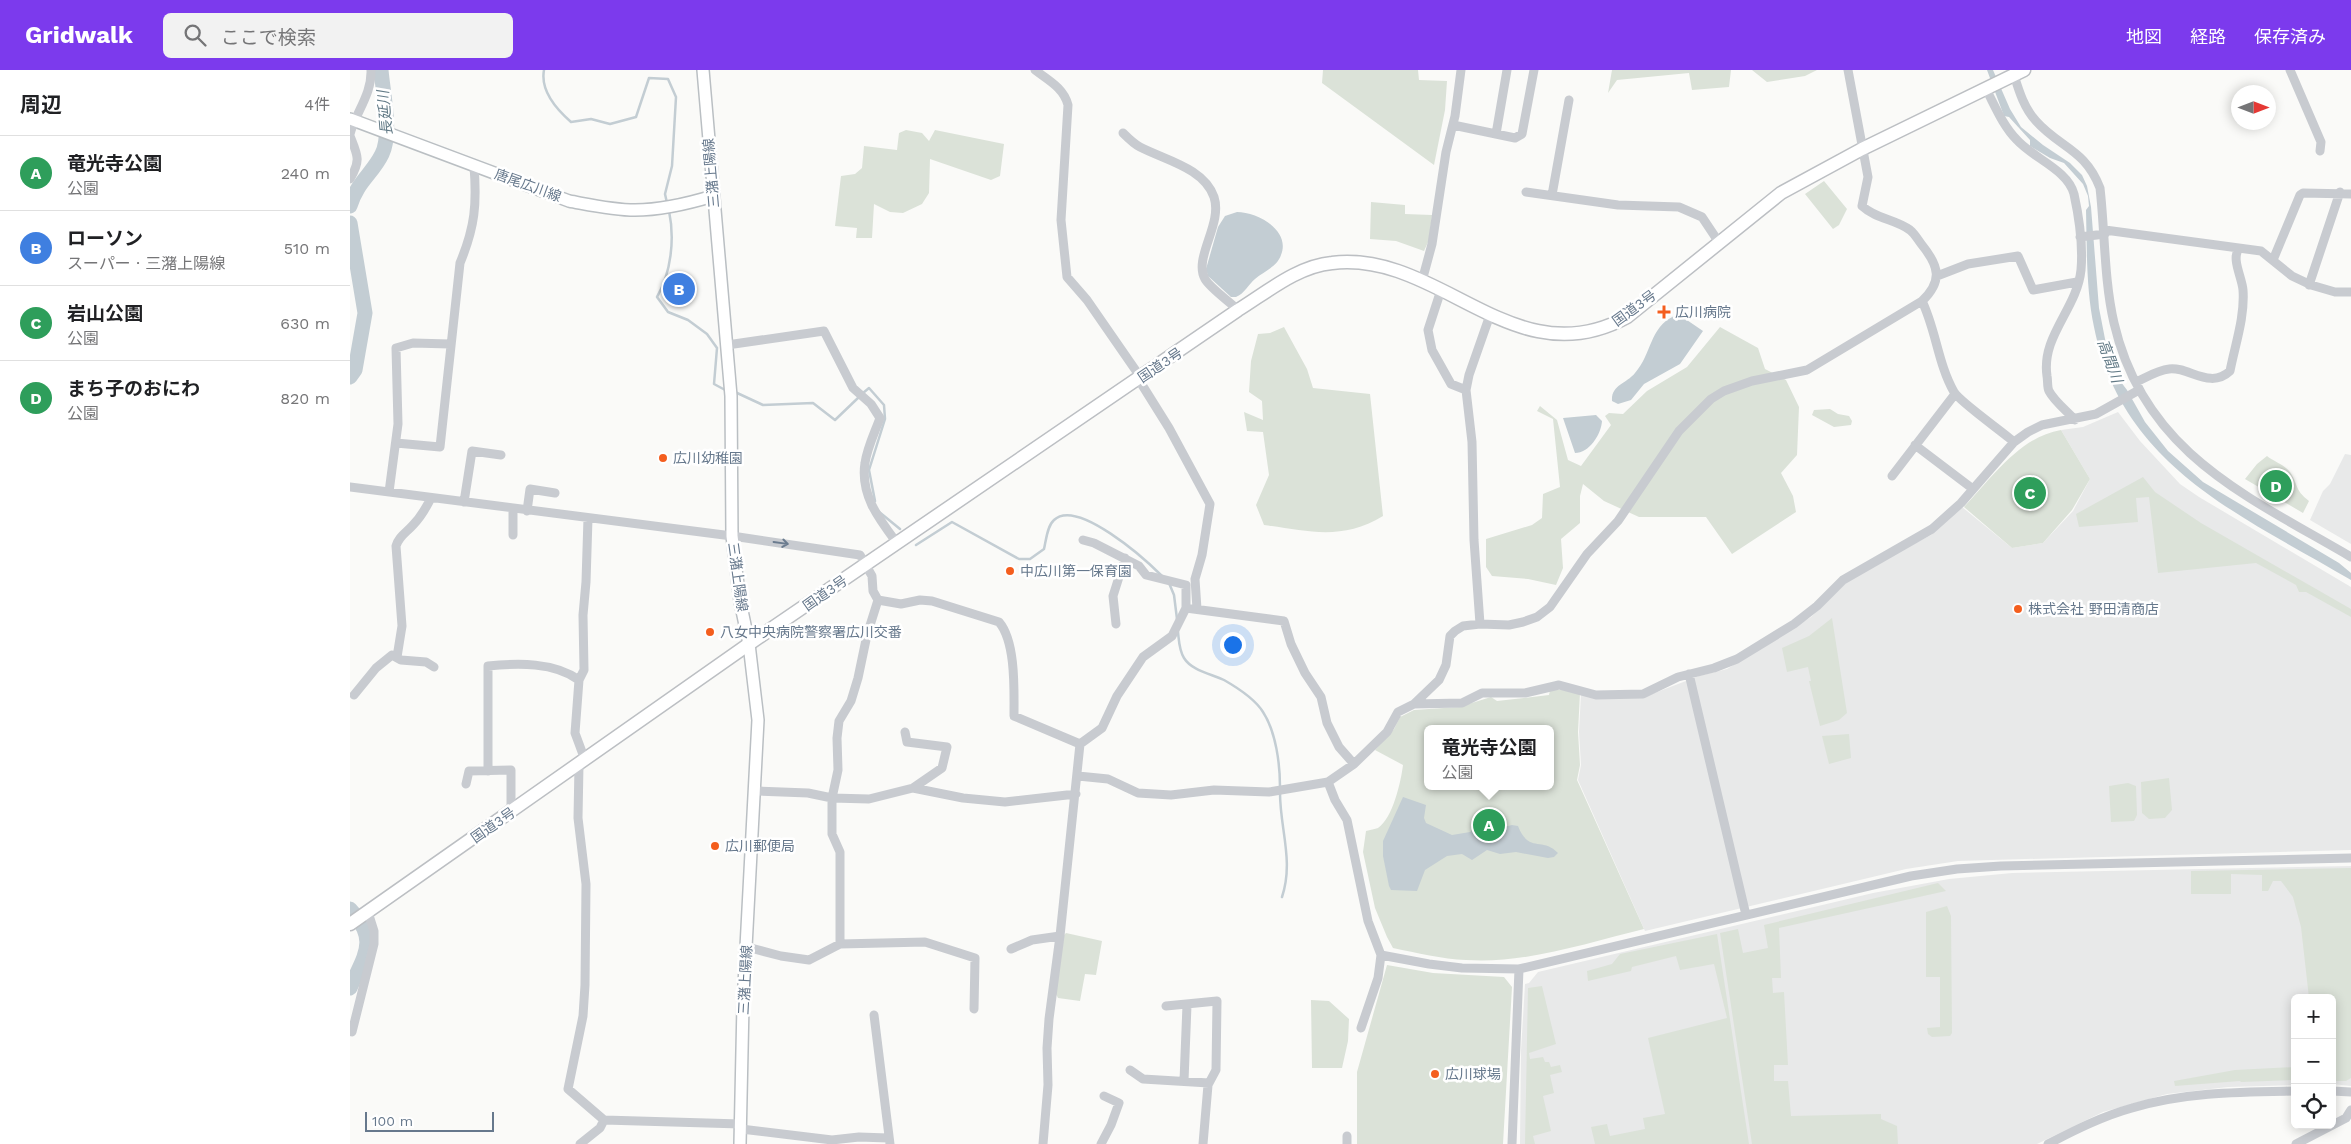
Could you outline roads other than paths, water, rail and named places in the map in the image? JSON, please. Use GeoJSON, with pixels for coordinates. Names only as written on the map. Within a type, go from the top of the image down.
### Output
{"type":"FeatureCollection","features":[{"type":"Feature","properties":{"kind":"highway","name":"国道3号"},"geometry":{"type":"LineString","coordinates":[[351,924],[749,644],[1140,379],[1238,310],[1296,274],[1332,262],[1364,263],[1392,267],[1515,326],[1552,334],[1584,332],[1607,327],[1626,317],[1781,193],[1862,148],[2014,74]]}},
{"type":"Feature","properties":{"kind":"main road","name":"三潴上陽線"},"geometry":{"type":"LineString","coordinates":[[703,70],[731,392],[732,536],[740,601],[749,644],[758,720],[756,791],[743,1004],[740,1144]]}},
{"type":"Feature","properties":{"kind":"main road","name":"唐尾広川線"},"geometry":{"type":"LineString","coordinates":[[355,121],[392,137],[569,201],[637,210],[695,202],[713,196]]}},
{"type":"Feature","properties":{"kind":"street"},"geometry":{"type":"LineString","coordinates":[[350,179],[357,167],[358,156],[350,135],[370,86],[371,70]]}},
{"type":"Feature","properties":{"kind":"street"},"geometry":{"type":"LineString","coordinates":[[1035,70],[1061,90],[1066,96],[1068,105],[1061,220],[1066,276],[1087,300],[1140,379],[1210,504],[1202,555],[1195,578],[1197,610]]}},
{"type":"Feature","properties":{"kind":"street"},"geometry":{"type":"LineString","coordinates":[[1422,281],[1432,244],[1461,70]]}},
{"type":"Feature","properties":{"kind":"street"},"geometry":{"type":"LineString","coordinates":[[1496,134],[1507,70]]}},
{"type":"Feature","properties":{"kind":"street"},"geometry":{"type":"LineString","coordinates":[[1453,125],[1515,138],[1522,134],[1534,70]]}},
{"type":"Feature","properties":{"kind":"street"},"geometry":{"type":"LineString","coordinates":[[1078,776],[1108,779],[1138,792],[1171,795],[1214,790],[1269,792],[1328,782],[1354,764],[1387,732],[1398,712],[1414,704],[1439,680],[1446,665],[1450,636],[1464,626],[1480,624],[1509,625],[1523,622],[1537,617],[1550,607],[1587,554],[1618,521],[1674,436],[1711,399],[1724,391],[1752,381],[1807,370],[1922,301],[1932,291],[1937,276],[1932,258],[1911,231],[1897,223],[1877,217],[1862,206],[1868,177],[1848,70]]}},
{"type":"Feature","properties":{"kind":"street"},"geometry":{"type":"LineString","coordinates":[[2290,70],[2321,142],[2320,151]]}},
{"type":"Feature","properties":{"kind":"street"},"geometry":{"type":"LineString","coordinates":[[2014,74],[2024,105],[2036,121],[2083,158],[2094,170],[2100,188],[2110,302],[2115,325],[2136,388],[2166,430],[2193,458],[2217,477],[2351,557]]}},
{"type":"Feature","properties":{"kind":"street"},"geometry":{"type":"LineString","coordinates":[[1987,88],[2006,126],[2016,140],[2067,181],[2073,192],[2082,236],[2081,271],[2069,305],[2048,347],[2046,369],[2049,392],[2075,420]]}},
{"type":"Feature","properties":{"kind":"street"},"geometry":{"type":"LineString","coordinates":[[1552,195],[1569,100]]}},
{"type":"Feature","properties":{"kind":"street"},"geometry":{"type":"LineString","coordinates":[[1123,132],[1140,147],[1175,161],[1206,184],[1214,197],[1217,214],[1202,267],[1205,279],[1238,310]]}},
{"type":"Feature","properties":{"kind":"street"},"geometry":{"type":"LineString","coordinates":[[396,443],[440,447],[460,263],[470,240],[476,213],[474,166]]}},
{"type":"Feature","properties":{"kind":"street"},"geometry":{"type":"LineString","coordinates":[[1526,192],[1618,205],[1679,206],[1702,217],[1718,242]]}},
{"type":"Feature","properties":{"kind":"street"},"geometry":{"type":"LineString","coordinates":[[2309,285],[2340,192]]}},
{"type":"Feature","properties":{"kind":"street"},"geometry":{"type":"LineString","coordinates":[[2273,260],[2300,195],[2304,193],[2340,192],[2351,194]]}},
{"type":"Feature","properties":{"kind":"street"},"geometry":{"type":"LineString","coordinates":[[2082,236],[2103,233],[2261,251],[2292,276],[2309,285],[2335,292],[2351,292]]}},
{"type":"Feature","properties":{"kind":"street"},"geometry":{"type":"LineString","coordinates":[[1414,704],[1462,703],[1482,694],[1525,693],[1559,684],[1596,695],[1643,694],[1678,677],[1737,659],[1794,624],[1817,606],[1843,580],[1932,529],[1973,489],[2014,442],[2042,425],[2075,420],[2096,414],[2120,401],[2136,388],[2168,368],[2195,376],[2213,378],[2225,376],[2230,371],[2243,301],[2243,287],[2236,258],[2239,248]]}},
{"type":"Feature","properties":{"kind":"street"},"geometry":{"type":"LineString","coordinates":[[1937,276],[1968,264],[2018,256],[2033,290],[2077,282]]}},
{"type":"Feature","properties":{"kind":"street"},"geometry":{"type":"LineString","coordinates":[[1441,290],[1428,330],[1432,350],[1451,384],[1466,390]]}},
{"type":"Feature","properties":{"kind":"street"},"geometry":{"type":"LineString","coordinates":[[1922,301],[1931,320],[1936,343],[1954,394],[2014,442]]}},
{"type":"Feature","properties":{"kind":"street"},"geometry":{"type":"LineString","coordinates":[[1480,624],[1474,540],[1472,442],[1466,390],[1469,375],[1490,315]]}},
{"type":"Feature","properties":{"kind":"street"},"geometry":{"type":"LineString","coordinates":[[727,345],[824,331],[853,388],[880,418],[865,461],[864,484],[879,520],[897,543]]}},
{"type":"Feature","properties":{"kind":"street"},"geometry":{"type":"LineString","coordinates":[[389,492],[398,424],[396,348],[413,343],[450,344]]}},
{"type":"Feature","properties":{"kind":"street"},"geometry":{"type":"LineString","coordinates":[[1892,476],[1954,394]]}},
{"type":"Feature","properties":{"kind":"street"},"geometry":{"type":"LineString","coordinates":[[1915,445],[1973,489]]}},
{"type":"Feature","properties":{"kind":"street"},"geometry":{"type":"LineString","coordinates":[[464,502],[472,451],[501,455]]}},
{"type":"Feature","properties":{"kind":"street"},"geometry":{"type":"LineString","coordinates":[[350,487],[732,536],[860,555],[867,564],[872,576],[873,591],[878,600],[867,635],[858,678],[850,701],[839,721],[837,738],[838,770],[832,798],[832,834],[840,852],[840,944]]}},
{"type":"Feature","properties":{"kind":"street"},"geometry":{"type":"LineString","coordinates":[[527,511],[530,489],[555,493]]}},
{"type":"Feature","properties":{"kind":"street"},"geometry":{"type":"LineString","coordinates":[[398,657],[402,626],[396,546],[398,538],[413,526],[424,513],[431,498]]}},
{"type":"Feature","properties":{"kind":"street"},"geometry":{"type":"LineString","coordinates":[[513,509],[513,535]]}},
{"type":"Feature","properties":{"kind":"street"},"geometry":{"type":"LineString","coordinates":[[588,518],[583,615],[584,670],[580,680],[575,732],[582,763],[578,818],[586,884],[585,985],[583,1016],[568,1090],[604,1120],[741,1127],[832,1140],[859,1136],[889,1141],[874,1016]]}},
{"type":"Feature","properties":{"kind":"street"},"geometry":{"type":"LineString","coordinates":[[1080,744],[1102,728],[1117,696],[1143,657],[1172,636],[1186,608],[1186,585],[1146,576],[1139,566],[1125,558],[1094,543],[1083,540]]}},
{"type":"Feature","properties":{"kind":"street"},"geometry":{"type":"LineString","coordinates":[[1116,624],[1113,596],[1125,558]]}},
{"type":"Feature","properties":{"kind":"street"},"geometry":{"type":"LineString","coordinates":[[878,600],[901,604],[920,600],[932,601],[999,622],[1004,627],[1011,656],[1014,684],[1014,716],[1080,744]]}},
{"type":"Feature","properties":{"kind":"street"},"geometry":{"type":"LineString","coordinates":[[1186,608],[1284,621],[1291,644],[1305,673],[1321,697],[1327,724],[1339,747],[1354,764]]}},
{"type":"Feature","properties":{"kind":"street"},"geometry":{"type":"LineString","coordinates":[[354,695],[376,668],[392,655],[402,660],[426,662],[434,667]]}},
{"type":"Feature","properties":{"kind":"street"},"geometry":{"type":"LineString","coordinates":[[488,771],[488,666],[513,664],[552,668],[571,674],[580,680]]}},
{"type":"Feature","properties":{"kind":"street"},"geometry":{"type":"LineString","coordinates":[[1689,674],[1746,915]]}},
{"type":"Feature","properties":{"kind":"street"},"geometry":{"type":"LineString","coordinates":[[756,791],[808,793],[832,798],[869,798],[913,788],[942,768],[947,747],[907,742],[905,732]]}},
{"type":"Feature","properties":{"kind":"street"},"geometry":{"type":"LineString","coordinates":[[1043,1144],[1048,1085],[1047,1048],[1049,1019],[1060,936],[1080,744]]}},
{"type":"Feature","properties":{"kind":"street"},"geometry":{"type":"LineString","coordinates":[[466,784],[469,771],[511,770],[511,812]]}},
{"type":"Feature","properties":{"kind":"street"},"geometry":{"type":"LineString","coordinates":[[1328,782],[1334,800],[1347,820],[1368,921],[1381,955],[1378,978],[1361,1028]]}},
{"type":"Feature","properties":{"kind":"street"},"geometry":{"type":"LineString","coordinates":[[913,788],[963,798],[1005,802],[1076,794]]}},
{"type":"Feature","properties":{"kind":"street"},"geometry":{"type":"LineString","coordinates":[[1381,955],[1462,968],[1519,969],[1911,876],[1957,869],[2001,866],[2351,858]]}},
{"type":"Feature","properties":{"kind":"street"},"geometry":{"type":"LineString","coordinates":[[352,1032],[374,944],[374,931],[367,913]]}},
{"type":"Feature","properties":{"kind":"street"},"geometry":{"type":"LineString","coordinates":[[1011,949],[1032,940],[1060,936]]}},
{"type":"Feature","properties":{"kind":"street"},"geometry":{"type":"LineString","coordinates":[[747,947],[781,956],[809,960],[840,944],[925,942],[975,958],[974,1009]]}},
{"type":"Feature","properties":{"kind":"street"},"geometry":{"type":"LineString","coordinates":[[1512,1144],[1519,969]]}},
{"type":"Feature","properties":{"kind":"street"},"geometry":{"type":"LineString","coordinates":[[1166,1006],[1216,1001],[1216,1070],[1209,1083],[1204,1144]]}},
{"type":"Feature","properties":{"kind":"street"},"geometry":{"type":"LineString","coordinates":[[1184,1080],[1186,1005]]}},
{"type":"Feature","properties":{"kind":"street"},"geometry":{"type":"LineString","coordinates":[[1130,1070],[1143,1079],[1209,1083]]}},
{"type":"Feature","properties":{"kind":"street"},"geometry":{"type":"LineString","coordinates":[[2048,1144],[2080,1127],[2132,1108],[2184,1096],[2291,1091]]}},
{"type":"Feature","properties":{"kind":"street"},"geometry":{"type":"LineString","coordinates":[[2336,1091],[2351,1092]]}},
{"type":"Feature","properties":{"kind":"street"},"geometry":{"type":"LineString","coordinates":[[1101,1144],[1119,1103],[1104,1096]]}},
{"type":"Feature","properties":{"kind":"street"},"geometry":{"type":"LineString","coordinates":[[2296,1144],[2346,1118],[2351,1110]]}},
{"type":"Feature","properties":{"kind":"street"},"geometry":{"type":"LineString","coordinates":[[580,1144],[600,1128],[604,1120]]}},
{"type":"Feature","properties":{"kind":"water","name":"高間川"},"geometry":{"type":"Polygon","coordinates":[[[1987,70],[1993,70],[2010,109],[2021,127],[2070,163],[2082,175],[2087,186],[2091,207],[2099,308],[2106,344],[2118,378],[2145,422],[2168,451],[2203,482],[2339,563],[2351,573],[2351,580],[2268,533],[2192,482],[2159,451],[2130,416],[2109,375],[2094,327],[2087,269],[2086,210],[2089,206],[2088,196],[2083,184],[2064,163],[2050,158],[2030,146],[2030,140],[2009,117],[2004,116],[1987,70]]]}},
{"type":"Feature","properties":{"kind":"water"},"geometry":{"type":"Polygon","coordinates":[[[1237,212],[1254,215],[1270,224],[1277,230],[1283,246],[1277,263],[1255,279],[1242,294],[1231,297],[1208,276],[1206,269],[1218,227],[1225,216],[1237,212]]]}},
{"type":"Feature","properties":{"kind":"water"},"geometry":{"type":"Polygon","coordinates":[[[1674,316],[1681,316],[1703,331],[1680,364],[1644,384],[1631,400],[1618,404],[1612,401],[1616,388],[1631,377],[1641,366],[1660,327],[1674,316]]]}},
{"type":"Feature","properties":{"kind":"water"},"geometry":{"type":"Polygon","coordinates":[[[1596,415],[1602,421],[1597,437],[1585,450],[1575,453],[1563,418],[1596,415]]]}},
{"type":"Feature","properties":{"kind":"water"},"geometry":{"type":"Polygon","coordinates":[[[1403,797],[1426,805],[1424,818],[1426,823],[1452,835],[1470,832],[1480,825],[1491,830],[1512,825],[1518,826],[1522,835],[1527,840],[1552,848],[1558,853],[1554,857],[1548,858],[1516,852],[1500,854],[1487,850],[1472,860],[1462,854],[1447,856],[1425,870],[1417,891],[1391,890],[1383,856],[1383,841],[1403,797]]]}},
{"type":"Feature","properties":{"kind":"waterway","name":"長延川"},"geometry":{"type":"LineString","coordinates":[[350,206],[357,190],[378,161],[385,146],[387,125],[381,70]]}},
{"type":"Feature","properties":{"kind":"waterway"},"geometry":{"type":"LineString","coordinates":[[544,70],[544,85],[550,99],[571,122],[591,119],[610,124],[636,117],[649,78],[668,79],[676,97],[672,166],[665,194],[667,203]]}},
{"type":"Feature","properties":{"kind":"waterway"},"geometry":{"type":"LineString","coordinates":[[669,211],[672,233],[671,256],[666,277],[657,297],[668,312],[688,320],[707,334],[717,348],[714,384],[727,391]]}},
{"type":"Feature","properties":{"kind":"waterway","name":"長延川"},"geometry":{"type":"LineString","coordinates":[[350,223],[365,313],[355,370],[350,377]]}},
{"type":"Feature","properties":{"kind":"waterway"},"geometry":{"type":"LineString","coordinates":[[863,393],[869,388],[884,405],[885,419],[869,470],[875,501]]}},
{"type":"Feature","properties":{"kind":"waterway"},"geometry":{"type":"LineString","coordinates":[[735,392],[763,405],[813,403],[835,420],[859,397]]}},
{"type":"Feature","properties":{"kind":"waterway"},"geometry":{"type":"LineString","coordinates":[[878,511],[900,529]]}},
{"type":"Feature","properties":{"kind":"waterway"},"geometry":{"type":"LineString","coordinates":[[916,545],[952,522],[1019,559],[1030,559],[1044,549],[1048,530],[1054,520],[1065,515],[1078,517],[1110,533],[1162,576]]}},
{"type":"Feature","properties":{"kind":"waterway"},"geometry":{"type":"LineString","coordinates":[[1169,583],[1174,595],[1177,619]]}},
{"type":"Feature","properties":{"kind":"waterway"},"geometry":{"type":"LineString","coordinates":[[1178,632],[1181,652],[1192,666],[1224,680],[1251,698],[1260,707],[1271,729],[1276,748],[1280,787]]}},
{"type":"Feature","properties":{"kind":"waterway"},"geometry":{"type":"LineString","coordinates":[[1280,793],[1287,858],[1287,871],[1282,897]]}},
{"type":"Feature","properties":{"kind":"waterway","name":"長延川"},"geometry":{"type":"LineString","coordinates":[[350,909],[359,920],[367,939],[364,956],[350,988]]}},
{"type":"Feature","properties":{"kind":"place","name":"ローソン"},"geometry":{"type":"Point","coordinates":[679,289]}},
{"type":"Feature","properties":{"kind":"place","name":"広川病院"},"geometry":{"type":"Point","coordinates":[1664,312]}},
{"type":"Feature","properties":{"kind":"place","name":"広川幼稚園"},"geometry":{"type":"Point","coordinates":[663,458]}},
{"type":"Feature","properties":{"kind":"place","name":"まち子のおにわ"},"geometry":{"type":"Point","coordinates":[2276,486]}},
{"type":"Feature","properties":{"kind":"place","name":"岩山公園"},"geometry":{"type":"Point","coordinates":[2030,493]}},
{"type":"Feature","properties":{"kind":"place","name":"中広川第一保育園"},"geometry":{"type":"Point","coordinates":[1010,571]}},
{"type":"Feature","properties":{"kind":"place","name":"株式会社 野田清商店"},"geometry":{"type":"Point","coordinates":[2018,609]}},
{"type":"Feature","properties":{"kind":"place","name":"八女中央病院警察署広川交番"},"geometry":{"type":"Point","coordinates":[710,632]}},
{"type":"Feature","properties":{"kind":"place","name":"竜光寺公園"},"geometry":{"type":"Point","coordinates":[1489,825]}},
{"type":"Feature","properties":{"kind":"place","name":"広川郵便局"},"geometry":{"type":"Point","coordinates":[715,846]}},
{"type":"Feature","properties":{"kind":"place","name":"広川球場"},"geometry":{"type":"Point","coordinates":[1435,1074]}}]}
